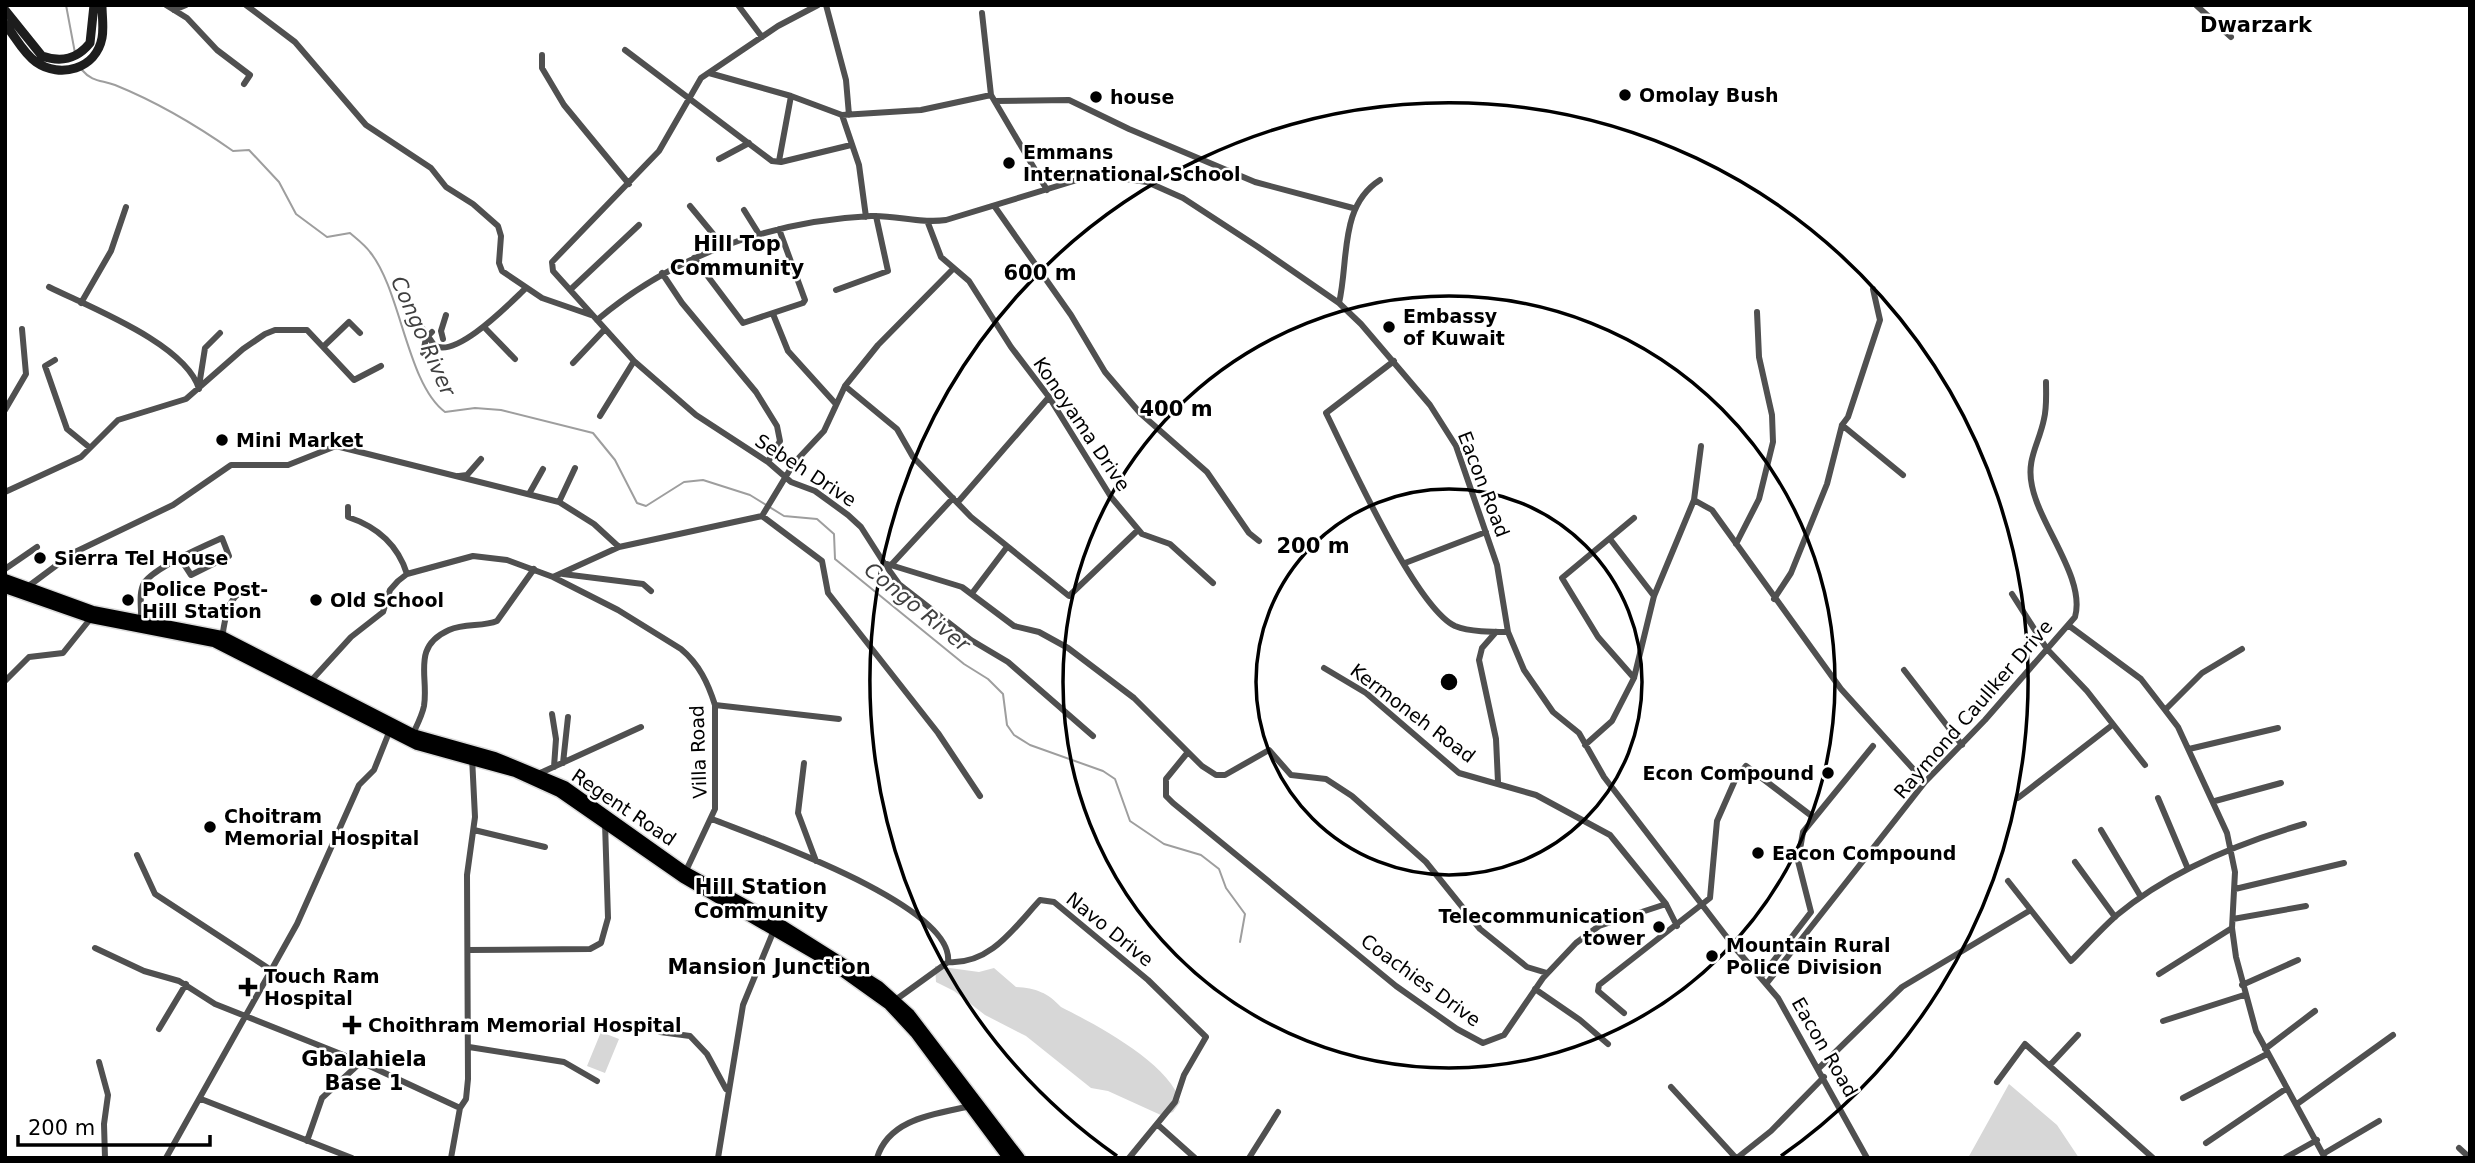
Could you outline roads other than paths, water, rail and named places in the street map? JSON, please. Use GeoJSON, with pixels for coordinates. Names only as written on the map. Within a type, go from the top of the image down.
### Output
{"type":"FeatureCollection","features":[{"type":"Feature","properties":{"kind":"main road"},"geometry":{"type":"LineString","coordinates":[[5,10],[42,56],[65,60],[76,57],[90,43],[94,5]]}},
{"type":"Feature","properties":{"kind":"main road"},"geometry":{"type":"LineString","coordinates":[[5,24],[35,62],[47,69],[67,71],[80,68],[96,51],[102,34],[102,5]]}},
{"type":"Feature","properties":{"kind":"main road","name":"Regent Road"},"geometry":{"type":"LineString","coordinates":[[5,579],[93,611],[222,640],[411,738],[538,774],[565,786],[685,875],[839,959],[892,1002],[920,1027],[1008,1158]]}},
{"type":"Feature","properties":{"kind":"main road","name":"Regent Road"},"geometry":{"type":"LineString","coordinates":[[5,588],[91,618],[141,623]]}},
{"type":"Feature","properties":{"kind":"main road","name":"Regent Road"},"geometry":{"type":"LineString","coordinates":[[472,756],[559,792],[608,820]]}},
{"type":"Feature","properties":{"kind":"main road","name":"Regent Road"},"geometry":{"type":"LineString","coordinates":[[974,1106],[1020,1158]]}},
{"type":"Feature","properties":{"kind":"street"},"geometry":{"type":"LineString","coordinates":[[166,5],[250,75],[244,84]]}},
{"type":"Feature","properties":{"kind":"street"},"geometry":{"type":"LineString","coordinates":[[174,10],[186,5]]}},
{"type":"Feature","properties":{"kind":"street"},"geometry":{"type":"LineString","coordinates":[[246,5],[295,42],[366,125],[431,168],[446,187],[498,226],[499,268],[525,289],[557,305],[595,318]]}},
{"type":"Feature","properties":{"kind":"street"},"geometry":{"type":"LineString","coordinates":[[738,5],[762,37]]}},
{"type":"Feature","properties":{"kind":"street","name":"Sebeh Drive"},"geometry":{"type":"LineString","coordinates":[[818,5],[762,37],[701,78],[659,151],[552,262],[554,271],[634,360],[696,415],[768,462],[785,477],[815,491],[848,514],[888,564],[899,584],[971,640],[1008,662],[1093,736]]}},
{"type":"Feature","properties":{"kind":"street"},"geometry":{"type":"LineString","coordinates":[[826,5],[846,80],[846,115],[851,145],[859,165],[866,217]]}},
{"type":"Feature","properties":{"kind":"street"},"geometry":{"type":"LineString","coordinates":[[2196,5],[2231,37]]}},
{"type":"Feature","properties":{"kind":"street"},"geometry":{"type":"LineString","coordinates":[[982,13],[993,98],[1047,190]]}},
{"type":"Feature","properties":{"kind":"street"},"geometry":{"type":"LineString","coordinates":[[625,50],[772,161],[851,145]]}},
{"type":"Feature","properties":{"kind":"street"},"geometry":{"type":"LineString","coordinates":[[542,55],[542,68],[564,105],[629,184]]}},
{"type":"Feature","properties":{"kind":"street"},"geometry":{"type":"LineString","coordinates":[[709,73],[846,115],[921,110],[993,98],[1069,100],[1243,177],[1353,208]]}},
{"type":"Feature","properties":{"kind":"street"},"geometry":{"type":"LineString","coordinates":[[779,161],[791,96]]}},
{"type":"Feature","properties":{"kind":"street"},"geometry":{"type":"LineString","coordinates":[[719,159],[749,143]]}},
{"type":"Feature","properties":{"kind":"street","name":"Eacon Road"},"geometry":{"type":"LineString","coordinates":[[595,318],[629,294],[694,258],[779,229],[876,216],[928,223],[995,207],[1087,177],[1106,176],[1168,190],[1339,303],[1394,361],[1430,405],[1456,446],[1486,532],[1502,586],[1508,632],[1519,662],[1553,712],[1576,729],[1604,776],[1702,905],[1767,983],[1819,1068],[1867,1158]]}},
{"type":"Feature","properties":{"kind":"street"},"geometry":{"type":"LineString","coordinates":[[1339,303],[1353,208],[1364,190],[1380,180]]}},
{"type":"Feature","properties":{"kind":"street"},"geometry":{"type":"LineString","coordinates":[[690,206],[723,246]]}},
{"type":"Feature","properties":{"kind":"street"},"geometry":{"type":"LineString","coordinates":[[81,303],[111,251],[126,207]]}},
{"type":"Feature","properties":{"kind":"street"},"geometry":{"type":"LineString","coordinates":[[995,207],[1077,324],[1105,372],[1140,413],[1194,458],[1249,533],[1259,541]]}},
{"type":"Feature","properties":{"kind":"street"},"geometry":{"type":"LineString","coordinates":[[744,210],[759,234]]}},
{"type":"Feature","properties":{"kind":"street"},"geometry":{"type":"LineString","coordinates":[[836,290],[888,271],[876,216]]}},
{"type":"Feature","properties":{"kind":"street","name":"Konoyama Drive"},"geometry":{"type":"LineString","coordinates":[[928,223],[940,257],[970,281],[1011,347],[1049,397],[1096,478],[1138,530],[1150,539],[1170,544],[1213,583]]}},
{"type":"Feature","properties":{"kind":"street"},"geometry":{"type":"LineString","coordinates":[[570,290],[639,225]]}},
{"type":"Feature","properties":{"kind":"street"},"geometry":{"type":"LineString","coordinates":[[694,258],[743,323],[774,314],[805,300],[779,229]]}},
{"type":"Feature","properties":{"kind":"street"},"geometry":{"type":"LineString","coordinates":[[553,577],[619,547],[764,513],[800,455],[824,431],[845,386],[878,345],[953,269]]}},
{"type":"Feature","properties":{"kind":"street"},"geometry":{"type":"LineString","coordinates":[[662,274],[764,403],[780,441],[768,462]]}},
{"type":"Feature","properties":{"kind":"street"},"geometry":{"type":"LineString","coordinates":[[48,287],[151,338],[183,365],[199,388]]}},
{"type":"Feature","properties":{"kind":"street"},"geometry":{"type":"LineString","coordinates":[[424,329],[425,336],[441,349],[485,328],[525,289]]}},
{"type":"Feature","properties":{"kind":"street"},"geometry":{"type":"LineString","coordinates":[[1774,599],[1791,573],[1827,484],[1842,425],[1848,417],[1880,320],[1873,289]]}},
{"type":"Feature","properties":{"kind":"street"},"geometry":{"type":"LineString","coordinates":[[1736,544],[1763,487],[1773,442],[1772,415],[1759,357],[1757,312]]}},
{"type":"Feature","properties":{"kind":"street"},"geometry":{"type":"LineString","coordinates":[[774,314],[788,351],[835,403]]}},
{"type":"Feature","properties":{"kind":"street"},"geometry":{"type":"LineString","coordinates":[[423,353],[426,338],[445,318],[443,339]]}},
{"type":"Feature","properties":{"kind":"street"},"geometry":{"type":"LineString","coordinates":[[324,346],[349,322],[360,333]]}},
{"type":"Feature","properties":{"kind":"street"},"geometry":{"type":"LineString","coordinates":[[485,328],[515,359]]}},
{"type":"Feature","properties":{"kind":"street"},"geometry":{"type":"LineString","coordinates":[[5,411],[26,374],[22,329]]}},
{"type":"Feature","properties":{"kind":"street"},"geometry":{"type":"LineString","coordinates":[[573,363],[605,329]]}},
{"type":"Feature","properties":{"kind":"street"},"geometry":{"type":"LineString","coordinates":[[5,492],[80,457],[118,419],[176,405],[252,342],[275,330],[307,330],[354,380],[381,366]]}},
{"type":"Feature","properties":{"kind":"street"},"geometry":{"type":"LineString","coordinates":[[199,388],[205,348],[220,333]]}},
{"type":"Feature","properties":{"kind":"street"},"geometry":{"type":"LineString","coordinates":[[55,360],[45,366],[67,429],[89,447]]}},
{"type":"Feature","properties":{"kind":"street"},"geometry":{"type":"LineString","coordinates":[[600,416],[634,360]]}},
{"type":"Feature","properties":{"kind":"street"},"geometry":{"type":"LineString","coordinates":[[1394,361],[1326,413],[1405,563],[1433,609],[1458,627],[1508,632]]}},
{"type":"Feature","properties":{"kind":"street","name":"Raymond Caullker Drive"},"geometry":{"type":"LineString","coordinates":[[1767,983],[1925,782],[1962,745],[2047,649],[2068,625],[2077,609],[2076,590],[2039,508],[2030,470],[2031,452],[2044,421],[2046,382]]}},
{"type":"Feature","properties":{"kind":"street"},"geometry":{"type":"LineString","coordinates":[[845,386],[897,429],[913,457],[956,500],[1007,547],[1069,596],[1138,530]]}},
{"type":"Feature","properties":{"kind":"street"},"geometry":{"type":"LineString","coordinates":[[1049,397],[956,500],[888,564],[973,593],[1014,626],[1046,635],[1134,698],[1202,766],[1220,776],[1266,751],[1272,751],[1292,775],[1320,777],[1340,787],[1436,872],[1480,929],[1527,967],[1547,974]]}},
{"type":"Feature","properties":{"kind":"street"},"geometry":{"type":"LineString","coordinates":[[1842,425],[1903,475]]}},
{"type":"Feature","properties":{"kind":"street"},"geometry":{"type":"LineString","coordinates":[[26,588],[73,553],[173,505],[236,464],[288,465],[336,446],[559,502],[587,519],[619,547]]}},
{"type":"Feature","properties":{"kind":"street"},"geometry":{"type":"LineString","coordinates":[[1585,745],[1612,721],[1634,678],[1654,596],[1694,500],[1701,446]]}},
{"type":"Feature","properties":{"kind":"street"},"geometry":{"type":"LineString","coordinates":[[454,477],[467,475],[481,459]]}},
{"type":"Feature","properties":{"kind":"street"},"geometry":{"type":"LineString","coordinates":[[559,502],[575,468]]}},
{"type":"Feature","properties":{"kind":"street"},"geometry":{"type":"LineString","coordinates":[[529,494],[543,469]]}},
{"type":"Feature","properties":{"kind":"street"},"geometry":{"type":"LineString","coordinates":[[1694,500],[1712,510],[1841,689],[1925,782]]}},
{"type":"Feature","properties":{"kind":"street"},"geometry":{"type":"LineString","coordinates":[[308,684],[351,637],[383,612],[390,590],[407,574],[399,552],[384,536],[347,516],[348,508]]}},
{"type":"Feature","properties":{"kind":"street"},"geometry":{"type":"LineString","coordinates":[[764,513],[822,561],[828,593],[939,733],[980,796]]}},
{"type":"Feature","properties":{"kind":"street"},"geometry":{"type":"LineString","coordinates":[[1634,518],[1562,579],[1598,637],[1634,678]]}},
{"type":"Feature","properties":{"kind":"street"},"geometry":{"type":"LineString","coordinates":[[1405,563],[1486,532]]}},
{"type":"Feature","properties":{"kind":"street"},"geometry":{"type":"LineString","coordinates":[[141,623],[143,584],[180,558],[222,538],[229,556],[191,575],[180,558]]}},
{"type":"Feature","properties":{"kind":"street"},"geometry":{"type":"LineString","coordinates":[[1610,539],[1654,596]]}},
{"type":"Feature","properties":{"kind":"street"},"geometry":{"type":"LineString","coordinates":[[5,569],[37,547]]}},
{"type":"Feature","properties":{"kind":"street"},"geometry":{"type":"LineString","coordinates":[[973,593],[1007,547]]}},
{"type":"Feature","properties":{"kind":"street","name":"Villa Road"},"geometry":{"type":"LineString","coordinates":[[407,574],[473,556],[507,560],[553,577],[618,610],[681,649],[698,667],[715,705],[716,793],[712,819],[685,875]]}},
{"type":"Feature","properties":{"kind":"street"},"geometry":{"type":"LineString","coordinates":[[411,738],[424,704],[421,673],[429,647],[438,636],[450,629],[497,621],[534,569]]}},
{"type":"Feature","properties":{"kind":"street"},"geometry":{"type":"LineString","coordinates":[[561,574],[643,584],[651,591]]}},
{"type":"Feature","properties":{"kind":"street"},"geometry":{"type":"LineString","coordinates":[[222,640],[226,611],[236,595],[245,589],[260,590]]}},
{"type":"Feature","properties":{"kind":"street"},"geometry":{"type":"LineString","coordinates":[[2012,594],[2047,649],[2087,691],[2145,765]]}},
{"type":"Feature","properties":{"kind":"street"},"geometry":{"type":"LineString","coordinates":[[5,681],[29,657],[63,653],[91,618]]}},
{"type":"Feature","properties":{"kind":"street"},"geometry":{"type":"LineString","coordinates":[[2068,625],[2141,680],[2165,710],[2215,801],[2232,850],[2235,889],[2232,928],[2244,995],[2266,1052],[2324,1156],[2379,1121]]}},
{"type":"Feature","properties":{"kind":"street"},"geometry":{"type":"LineString","coordinates":[[1496,632],[1482,648],[1479,660],[1496,739],[1497,782]]}},
{"type":"Feature","properties":{"kind":"street"},"geometry":{"type":"LineString","coordinates":[[2165,710],[2202,673],[2242,649]]}},
{"type":"Feature","properties":{"kind":"street","name":"Kermoneh Road"},"geometry":{"type":"LineString","coordinates":[[1324,668],[1366,693],[1459,773],[1497,782],[1547,800],[1610,835],[1665,904],[1677,926]]}},
{"type":"Feature","properties":{"kind":"street"},"geometry":{"type":"LineString","coordinates":[[1904,670],[1962,745]]}},
{"type":"Feature","properties":{"kind":"street"},"geometry":{"type":"LineString","coordinates":[[715,705],[839,719]]}},
{"type":"Feature","properties":{"kind":"street"},"geometry":{"type":"LineString","coordinates":[[552,714],[555,722],[554,767]]}},
{"type":"Feature","properties":{"kind":"street"},"geometry":{"type":"LineString","coordinates":[[563,763],[568,717]]}},
{"type":"Feature","properties":{"kind":"street"},"geometry":{"type":"LineString","coordinates":[[2018,798],[2112,726]]}},
{"type":"Feature","properties":{"kind":"street"},"geometry":{"type":"LineString","coordinates":[[538,774],[641,727]]}},
{"type":"Feature","properties":{"kind":"street"},"geometry":{"type":"LineString","coordinates":[[166,1158],[296,924],[359,785],[374,770],[391,728]]}},
{"type":"Feature","properties":{"kind":"street"},"geometry":{"type":"LineString","coordinates":[[2189,750],[2278,728]]}},
{"type":"Feature","properties":{"kind":"street"},"geometry":{"type":"LineString","coordinates":[[1761,977],[1811,912],[1798,861],[1803,832],[1873,746]]}},
{"type":"Feature","properties":{"kind":"street","name":"Coachies Drive"},"geometry":{"type":"LineString","coordinates":[[1188,752],[1169,772],[1164,787],[1166,796],[1396,986],[1483,1043],[1504,1035],[1535,989],[1576,943],[1599,926],[1665,904]]}},
{"type":"Feature","properties":{"kind":"street"},"geometry":{"type":"LineString","coordinates":[[451,1158],[460,1108],[467,1095],[467,874],[474,830],[472,756]]}},
{"type":"Feature","properties":{"kind":"street"},"geometry":{"type":"LineString","coordinates":[[804,763],[798,813],[816,861]]}},
{"type":"Feature","properties":{"kind":"street"},"geometry":{"type":"LineString","coordinates":[[1624,1013],[1598,991],[1599,985],[1625,962],[1677,926],[1712,894],[1712,854],[1719,813],[1736,778],[1746,766],[1813,817]]}},
{"type":"Feature","properties":{"kind":"street"},"geometry":{"type":"LineString","coordinates":[[2215,801],[2281,783]]}},
{"type":"Feature","properties":{"kind":"street"},"geometry":{"type":"LineString","coordinates":[[2158,798],[2188,869]]}},
{"type":"Feature","properties":{"kind":"street"},"geometry":{"type":"LineString","coordinates":[[712,819],[816,861],[899,901],[926,922],[946,946],[948,962]]}},
{"type":"Feature","properties":{"kind":"street"},"geometry":{"type":"LineString","coordinates":[[468,950],[590,949],[601,943],[608,918],[608,820]]}},
{"type":"Feature","properties":{"kind":"street"},"geometry":{"type":"LineString","coordinates":[[2008,881],[2071,961],[2115,917],[2140,897],[2188,869],[2304,824]]}},
{"type":"Feature","properties":{"kind":"street"},"geometry":{"type":"LineString","coordinates":[[474,830],[545,847]]}},
{"type":"Feature","properties":{"kind":"street"},"geometry":{"type":"LineString","coordinates":[[2101,830],[2140,897]]}},
{"type":"Feature","properties":{"kind":"street"},"geometry":{"type":"LineString","coordinates":[[137,855],[155,894],[271,970]]}},
{"type":"Feature","properties":{"kind":"street"},"geometry":{"type":"LineString","coordinates":[[2075,862],[2115,917]]}},
{"type":"Feature","properties":{"kind":"street"},"geometry":{"type":"LineString","coordinates":[[2235,889],[2344,863]]}},
{"type":"Feature","properties":{"kind":"street","name":"Navo Drive"},"geometry":{"type":"LineString","coordinates":[[892,1002],[948,962],[965,963],[979,959],[995,948],[1040,900],[1045,898],[1148,980],[1205,1034],[1206,1040],[1184,1075],[1175,1101],[1158,1125]]}},
{"type":"Feature","properties":{"kind":"street"},"geometry":{"type":"LineString","coordinates":[[2232,919],[2306,906]]}},
{"type":"Feature","properties":{"kind":"street"},"geometry":{"type":"LineString","coordinates":[[1819,1068],[1902,987],[2029,911]]}},
{"type":"Feature","properties":{"kind":"street"},"geometry":{"type":"LineString","coordinates":[[718,1158],[743,1005],[776,926]]}},
{"type":"Feature","properties":{"kind":"street"},"geometry":{"type":"LineString","coordinates":[[2159,974],[2232,928]]}},
{"type":"Feature","properties":{"kind":"street"},"geometry":{"type":"LineString","coordinates":[[95,948],[144,971],[186,984],[215,1004],[246,1014],[361,1062],[460,1108]]}},
{"type":"Feature","properties":{"kind":"street"},"geometry":{"type":"LineString","coordinates":[[2242,985],[2298,960]]}},
{"type":"Feature","properties":{"kind":"street"},"geometry":{"type":"LineString","coordinates":[[159,1029],[186,984]]}},
{"type":"Feature","properties":{"kind":"street"},"geometry":{"type":"LineString","coordinates":[[1535,989],[1580,1020],[1608,1044]]}},
{"type":"Feature","properties":{"kind":"street"},"geometry":{"type":"LineString","coordinates":[[2163,1021],[2244,995]]}},
{"type":"Feature","properties":{"kind":"street"},"geometry":{"type":"LineString","coordinates":[[2183,1098],[2266,1052],[2315,1012]]}},
{"type":"Feature","properties":{"kind":"street"},"geometry":{"type":"LineString","coordinates":[[660,1032],[690,1036],[713,1064],[727,1091]]}},
{"type":"Feature","properties":{"kind":"street"},"geometry":{"type":"LineString","coordinates":[[2050,1065],[2078,1035]]}},
{"type":"Feature","properties":{"kind":"street"},"geometry":{"type":"LineString","coordinates":[[2297,1104],[2393,1035]]}},
{"type":"Feature","properties":{"kind":"street"},"geometry":{"type":"LineString","coordinates":[[1997,1082],[2023,1045],[2050,1065],[2153,1158]]}},
{"type":"Feature","properties":{"kind":"street"},"geometry":{"type":"LineString","coordinates":[[469,1047],[564,1062],[597,1081]]}},
{"type":"Feature","properties":{"kind":"street"},"geometry":{"type":"LineString","coordinates":[[99,1062],[108,1095],[104,1124],[105,1158]]}},
{"type":"Feature","properties":{"kind":"street"},"geometry":{"type":"LineString","coordinates":[[307,1140],[322,1098],[361,1062]]}},
{"type":"Feature","properties":{"kind":"street"},"geometry":{"type":"LineString","coordinates":[[1671,1087],[1737,1158],[1771,1130],[1824,1077]]}},
{"type":"Feature","properties":{"kind":"street"},"geometry":{"type":"LineString","coordinates":[[2206,1143],[2287,1088]]}},
{"type":"Feature","properties":{"kind":"street"},"geometry":{"type":"LineString","coordinates":[[201,1099],[352,1158]]}},
{"type":"Feature","properties":{"kind":"street"},"geometry":{"type":"LineString","coordinates":[[877,1158],[893,1133],[909,1122],[974,1106]]}},
{"type":"Feature","properties":{"kind":"street"},"geometry":{"type":"LineString","coordinates":[[1248,1158],[1278,1112]]}},
{"type":"Feature","properties":{"kind":"street"},"geometry":{"type":"LineString","coordinates":[[1129,1158],[1158,1125],[1195,1158]]}},
{"type":"Feature","properties":{"kind":"street"},"geometry":{"type":"LineString","coordinates":[[2285,1158],[2317,1140]]}},
{"type":"Feature","properties":{"kind":"street"},"geometry":{"type":"LineString","coordinates":[[2459,1148],[2470,1158]]}},
{"type":"Feature","properties":{"kind":"waterway","name":"Congo River"},"geometry":{"type":"LineString","coordinates":[[66,5],[75,53]]}},
{"type":"Feature","properties":{"kind":"waterway","name":"Congo River"},"geometry":{"type":"LineString","coordinates":[[82,70],[93,79],[115,85],[161,106],[233,151],[249,150],[279,182],[296,214],[327,237],[350,233],[363,244],[381,269],[422,381],[432,399],[445,412],[475,408],[501,410],[593,433],[615,460],[637,503],[646,506],[684,482],[703,480],[750,495],[784,516],[817,519],[834,534],[835,559],[964,664],[988,679],[1003,694],[1007,725],[1014,735],[1030,745],[1103,771],[1115,779],[1130,821],[1164,844],[1201,855],[1219,869],[1226,888],[1245,914],[1240,942]]}},
{"type":"Feature","properties":{"kind":"place","name":"Omolay Bush"},"geometry":{"type":"Point","coordinates":[1625,95]}},
{"type":"Feature","properties":{"kind":"place","name":"house"},"geometry":{"type":"Point","coordinates":[1096,97]}},
{"type":"Feature","properties":{"kind":"place","name":"Emmans International School"},"geometry":{"type":"Point","coordinates":[1009,163]}},
{"type":"Feature","properties":{"kind":"place","name":"Embassy of Kuwait"},"geometry":{"type":"Point","coordinates":[1389,327]}},
{"type":"Feature","properties":{"kind":"place","name":"Mini Market"},"geometry":{"type":"Point","coordinates":[222,440]}},
{"type":"Feature","properties":{"kind":"place","name":"Sierra Tel House"},"geometry":{"type":"Point","coordinates":[40,558]}},
{"type":"Feature","properties":{"kind":"place","name":"Police Post- Hill Station"},"geometry":{"type":"Point","coordinates":[128,600]}},
{"type":"Feature","properties":{"kind":"place","name":"Old School"},"geometry":{"type":"Point","coordinates":[316,600]}},
{"type":"Feature","properties":{"kind":"place","name":"Econ Compound"},"geometry":{"type":"Point","coordinates":[1828,773]}},
{"type":"Feature","properties":{"kind":"place","name":"Choitram Memorial Hospital"},"geometry":{"type":"Point","coordinates":[210,827]}},
{"type":"Feature","properties":{"kind":"place","name":"Eacon Compound"},"geometry":{"type":"Point","coordinates":[1758,853]}},
{"type":"Feature","properties":{"kind":"place","name":"Telecommunication tower"},"geometry":{"type":"Point","coordinates":[1659,927]}},
{"type":"Feature","properties":{"kind":"place","name":"Mountain Rural Police Division"},"geometry":{"type":"Point","coordinates":[1712,956]}},
{"type":"Feature","properties":{"kind":"place","name":"Touch Ram Hospital"},"geometry":{"type":"Point","coordinates":[248,987]}},
{"type":"Feature","properties":{"kind":"place","name":"Choithram Memorial Hospital"},"geometry":{"type":"Point","coordinates":[352,1025]}},
{"type":"Feature","properties":{"kind":"district","name":"Dwarzark"},"geometry":{"type":"Point","coordinates":[2256,25]}},
{"type":"Feature","properties":{"kind":"district","name":"Hill Top Community"},"geometry":{"type":"Point","coordinates":[737,256]}},
{"type":"Feature","properties":{"kind":"district","name":"Hill Station Community"},"geometry":{"type":"Point","coordinates":[761,899]}},
{"type":"Feature","properties":{"kind":"district","name":"Mansion Junction"},"geometry":{"type":"Point","coordinates":[769,967]}},
{"type":"Feature","properties":{"kind":"district","name":"Gbalahiela Base 1"},"geometry":{"type":"Point","coordinates":[364,1071]}}]}
